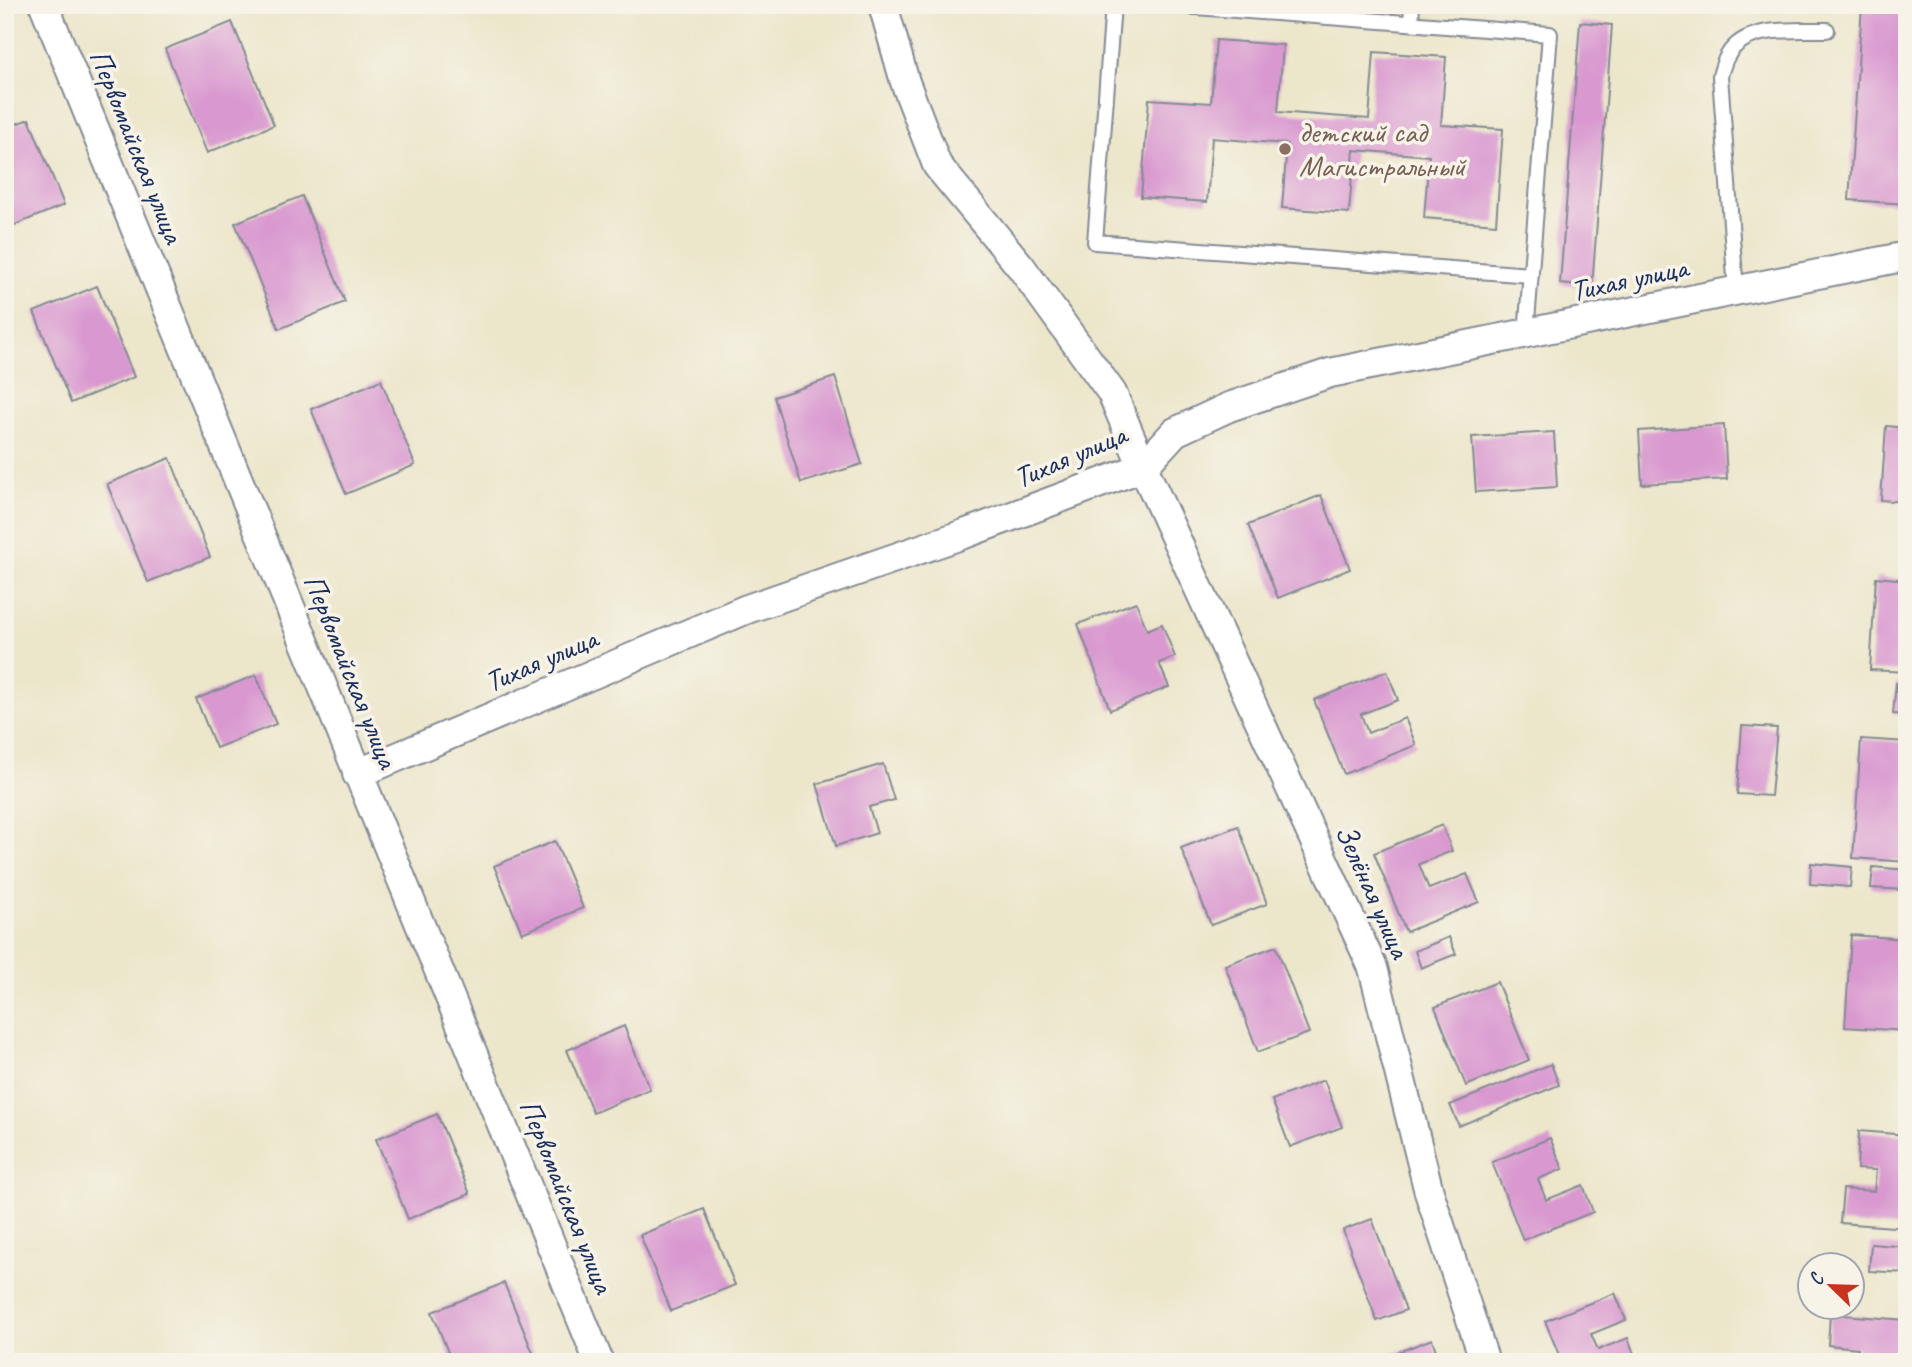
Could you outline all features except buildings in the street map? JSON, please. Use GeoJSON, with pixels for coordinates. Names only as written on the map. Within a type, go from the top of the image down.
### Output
{"type":"FeatureCollection","features":[{"type":"Feature","properties":{"kind":"street","name":"Первомайская улица"},"geometry":{"type":"LineString","coordinates":[[44,5],[599,1362]]}},
{"type":"Feature","properties":{"kind":"street","name":"Зелёная улица"},"geometry":{"type":"LineString","coordinates":[[883,5],[905,82],[937,165],[1021,267],[1111,393],[1374,968],[1429,1192],[1485,1362]]}},
{"type":"Feature","properties":{"kind":"street","name":"Тихая улица"},"geometry":{"type":"LineString","coordinates":[[358,774],[747,609],[967,533],[1143,467],[1175,432],[1229,407],[1330,373],[1907,256]]}},
{"type":"Feature","properties":{"kind":"lane"},"geometry":{"type":"LineString","coordinates":[[1113,5],[1095,242],[1531,275]]}},
{"type":"Feature","properties":{"kind":"lane"},"geometry":{"type":"LineString","coordinates":[[1170,5],[1550,34],[1526,334]]}},
{"type":"Feature","properties":{"kind":"lane"},"geometry":{"type":"LineString","coordinates":[[1411,23],[1412,5]]}},
{"type":"Feature","properties":{"kind":"lane"},"geometry":{"type":"LineString","coordinates":[[1736,291],[1720,76],[1728,54],[1742,39],[1764,33],[1827,30]]}},
{"type":"Feature","properties":{"kind":"place","name":"детский сад Магистральный"},"geometry":{"type":"Point","coordinates":[1285,149]}}]}
